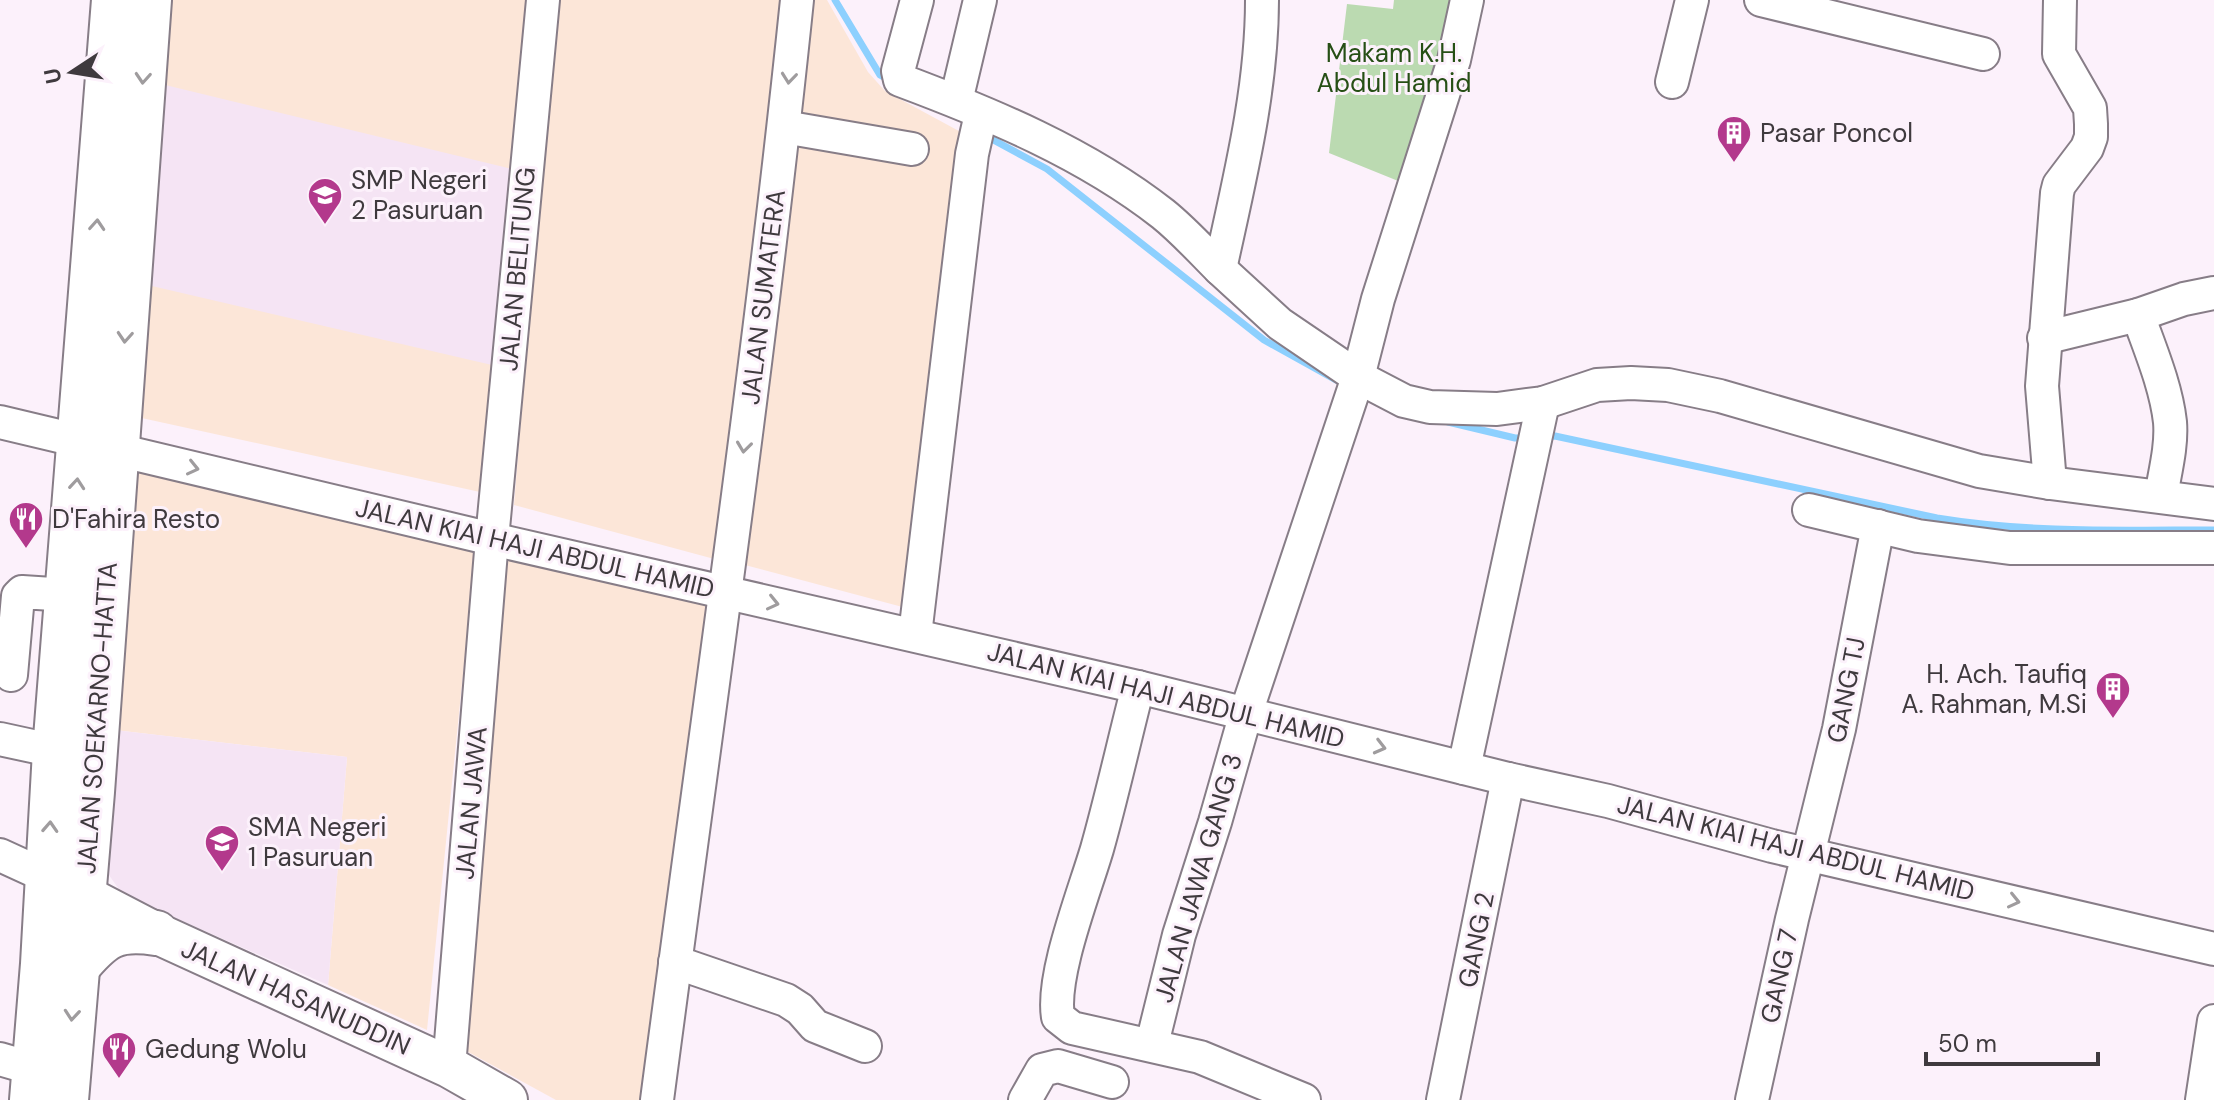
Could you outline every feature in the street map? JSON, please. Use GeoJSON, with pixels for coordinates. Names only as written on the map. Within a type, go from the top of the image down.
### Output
{"type":"FeatureCollection","features":[{"type":"Feature","properties":{"kind":"highway","name":"JALAN SOEKARNO-HATTA"},"geometry":{"type":"LineString","coordinates":[[66,1100],[77,967],[65,886],[55,751],[68,595],[99,446],[114,0]]}},
{"type":"Feature","properties":{"kind":"highway","name":"JALAN SOEKARNO-HATTA"},"geometry":{"type":"LineString","coordinates":[[22,1076],[65,886],[99,446],[149,0]]}},
{"type":"Feature","properties":{"kind":"highway"},"geometry":{"type":"LineString","coordinates":[[77,967],[93,948],[112,935],[130,930],[156,933]]}},
{"type":"Feature","properties":{"kind":"main road","name":"JALAN HASANUDDIN"},"geometry":{"type":"LineString","coordinates":[[65,886],[156,933],[449,1067],[507,1100]]}},
{"type":"Feature","properties":{"kind":"street","name":"JALAN BELITUNG"},"geometry":{"type":"LineString","coordinates":[[492,539],[543,0]]}},
{"type":"Feature","properties":{"kind":"street","name":"JALAN SUMATERA"},"geometry":{"type":"LineString","coordinates":[[657,1100],[725,593],[784,127],[797,0]]}},
{"type":"Feature","properties":{"kind":"street"},"geometry":{"type":"LineString","coordinates":[[917,0],[898,75],[900,80],[1047,143],[1164,215],[1354,392],[1430,407],[1540,414],[1597,385],[1668,385],[1720,396],[1979,471],[2214,504]]}},
{"type":"Feature","properties":{"kind":"street"},"geometry":{"type":"LineString","coordinates":[[915,635],[972,154],[980,0]]}},
{"type":"Feature","properties":{"kind":"street"},"geometry":{"type":"LineString","coordinates":[[1220,269],[1250,129],[1262,28],[1262,0]]}},
{"type":"Feature","properties":{"kind":"street","name":"JALAN JAWA GANG 3"},"geometry":{"type":"LineString","coordinates":[[1152,1044],[1179,935],[1246,713],[1354,392],[1378,299],[1454,60],[1467,0]]}},
{"type":"Feature","properties":{"kind":"street"},"geometry":{"type":"LineString","coordinates":[[1672,82],[1692,0]]}},
{"type":"Feature","properties":{"kind":"street"},"geometry":{"type":"LineString","coordinates":[[1761,0],[1983,54]]}},
{"type":"Feature","properties":{"kind":"street"},"geometry":{"type":"LineString","coordinates":[[2050,483],[2042,386],[2057,193],[2059,185],[2087,148],[2091,137],[2090,108],[2059,54],[2060,0]]}},
{"type":"Feature","properties":{"kind":"street"},"geometry":{"type":"LineString","coordinates":[[784,127],[912,149]]}},
{"type":"Feature","properties":{"kind":"street"},"geometry":{"type":"LineString","coordinates":[[2044,338],[2214,293]]}},
{"type":"Feature","properties":{"kind":"street"},"geometry":{"type":"LineString","coordinates":[[2138,315],[2170,421],[2161,496]]}},
{"type":"Feature","properties":{"kind":"street"},"geometry":{"type":"LineString","coordinates":[[1464,768],[1540,414]]}},
{"type":"Feature","properties":{"kind":"street","name":"JALAN KIAI HAJI ABDUL HAMID"},"geometry":{"type":"LineString","coordinates":[[0,422],[1138,687],[1608,801],[1772,846],[2214,949]]}},
{"type":"Feature","properties":{"kind":"street"},"geometry":{"type":"LineString","coordinates":[[1809,510],[1918,536],[2010,548],[2214,548]]}},
{"type":"Feature","properties":{"kind":"street","name":"GANG TJ"},"geometry":{"type":"LineString","coordinates":[[1808,853],[1839,729],[1878,526]]}},
{"type":"Feature","properties":{"kind":"street","name":"JALAN JAWA"},"geometry":{"type":"LineString","coordinates":[[449,1067],[492,539]]}},
{"type":"Feature","properties":{"kind":"street"},"geometry":{"type":"LineString","coordinates":[[61,676],[6,675],[18,596],[22,592],[68,595]]}},
{"type":"Feature","properties":{"kind":"street"},"geometry":{"type":"LineString","coordinates":[[1138,687],[1098,845],[1060,973],[1055,1002],[1058,1017],[1072,1028],[1200,1057],[1304,1100]]}},
{"type":"Feature","properties":{"kind":"street"},"geometry":{"type":"LineString","coordinates":[[0,739],[55,751]]}},
{"type":"Feature","properties":{"kind":"street","name":"GANG 2"},"geometry":{"type":"LineString","coordinates":[[1443,1100],[1508,779]]}},
{"type":"Feature","properties":{"kind":"street","name":"GANG 7"},"geometry":{"type":"LineString","coordinates":[[1752,1100],[1808,853]]}},
{"type":"Feature","properties":{"kind":"street"},"geometry":{"type":"LineString","coordinates":[[0,855],[65,886]]}},
{"type":"Feature","properties":{"kind":"street"},"geometry":{"type":"LineString","coordinates":[[675,962],[786,1000],[800,1009],[815,1026],[865,1046]]}},
{"type":"Feature","properties":{"kind":"street"},"geometry":{"type":"LineString","coordinates":[[2202,1100],[2214,1021]]}},
{"type":"Feature","properties":{"kind":"street"},"geometry":{"type":"LineString","coordinates":[[1025,1100],[1039,1074],[1058,1066],[1112,1082]]}},
{"type":"Feature","properties":{"kind":"shaded area"},"geometry":{"type":"Polygon","coordinates":[[[164,0],[529,0],[480,492],[137,417],[164,0]]]}},
{"type":"Feature","properties":{"kind":"shaded area"},"geometry":{"type":"Polygon","coordinates":[[[555,0],[789,0],[718,560],[514,505],[555,0]]]}},
{"type":"Feature","properties":{"kind":"shaded area"},"geometry":{"type":"Polygon","coordinates":[[[806,0],[827,0],[868,72],[885,91],[970,137],[910,609],[741,564],[806,0]]]}},
{"type":"Feature","properties":{"kind":"shaded area","name":"SMP Negeri 2 Pasuruan"},"geometry":{"type":"Polygon","coordinates":[[[157,83],[512,169],[492,365],[139,283],[157,83]]]}},
{"type":"Feature","properties":{"kind":"shaded area"},"geometry":{"type":"Polygon","coordinates":[[[127,448],[478,525],[427,1030],[328,985],[347,757],[106,729],[127,448]]]}},
{"type":"Feature","properties":{"kind":"shaded area"},"geometry":{"type":"Polygon","coordinates":[[[507,530],[717,582],[645,1100],[556,1100],[459,1047],[507,530]]]}},
{"type":"Feature","properties":{"kind":"shaded area","name":"SMA Negeri 1 Pasuruan"},"geometry":{"type":"Polygon","coordinates":[[[106,729],[347,757],[328,985],[123,895],[92,851],[106,729]]]}},
{"type":"Feature","properties":{"kind":"green space","name":"Makam K.H. Abdul Hamid"},"geometry":{"type":"Polygon","coordinates":[[[1394,0],[1467,0],[1413,187],[1329,153],[1347,4],[1393,9],[1394,0]]]}},
{"type":"Feature","properties":{"kind":"waterway"},"geometry":{"type":"LineString","coordinates":[[835,0],[880,75],[889,80]]}},
{"type":"Feature","properties":{"kind":"waterway"},"geometry":{"type":"LineString","coordinates":[[986,136],[1047,169],[1264,340],[1336,380]]}},
{"type":"Feature","properties":{"kind":"waterway"},"geometry":{"type":"LineString","coordinates":[[1448,422],[1525,438]]}},
{"type":"Feature","properties":{"kind":"waterway"},"geometry":{"type":"LineString","coordinates":[[1546,437],[1555,436],[1971,523],[2075,530],[2214,530]]}},
{"type":"Feature","properties":{"kind":"place","name":"Pasar Poncol"},"geometry":{"type":"Point","coordinates":[1734,164]}},
{"type":"Feature","properties":{"kind":"place","name":"SMP Negeri 2 Pasuruan"},"geometry":{"type":"Point","coordinates":[325,226]}},
{"type":"Feature","properties":{"kind":"place","name":"D'Fahira Resto"},"geometry":{"type":"Point","coordinates":[26,550]}},
{"type":"Feature","properties":{"kind":"place","name":"H. Ach. Taufiq A. Rahman, M.Si"},"geometry":{"type":"Point","coordinates":[2113,720]}},
{"type":"Feature","properties":{"kind":"place","name":"SMA Negeri 1 Pasuruan"},"geometry":{"type":"Point","coordinates":[222,873]}},
{"type":"Feature","properties":{"kind":"place","name":"Gedung Wolu"},"geometry":{"type":"Point","coordinates":[119,1080]}}]}
